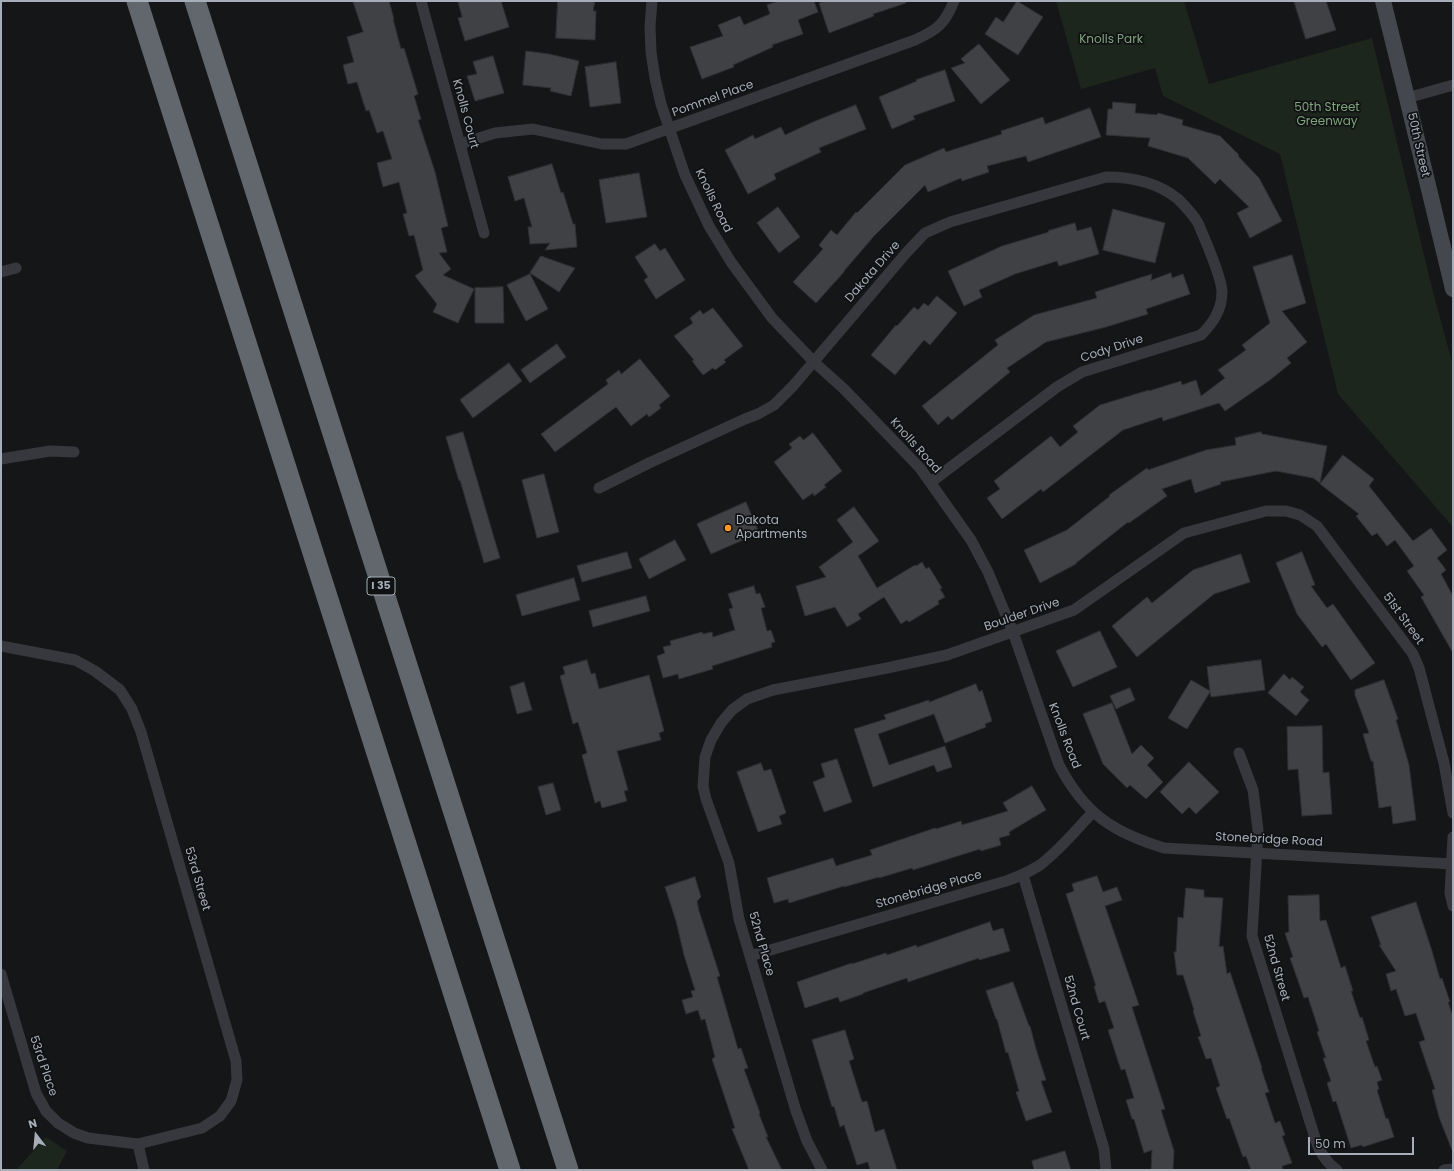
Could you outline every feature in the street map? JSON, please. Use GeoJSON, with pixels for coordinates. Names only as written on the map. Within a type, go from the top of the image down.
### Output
{"type":"FeatureCollection","features":[{"type":"Feature","properties":{"kind":"highway"},"geometry":{"type":"LineString","coordinates":[[137,1],[510,1170]]}},
{"type":"Feature","properties":{"kind":"highway","name":"I 35"},"geometry":{"type":"LineString","coordinates":[[195,1],[568,1170]]}},
{"type":"Feature","properties":{"kind":"main road","name":"50th Street"},"geometry":{"type":"LineString","coordinates":[[1383,1],[1453,288]]}},
{"type":"Feature","properties":{"kind":"street","name":"Knolls Court"},"geometry":{"type":"LineString","coordinates":[[421,1],[484,233]]}},
{"type":"Feature","properties":{"kind":"street","name":"Knolls Road"},"geometry":{"type":"LineString","coordinates":[[652,1],[650,26],[651,52],[655,78],[669,129],[685,175],[709,226],[731,262],[772,318],[814,362],[844,389],[920,468],[971,540],[988,572],[1013,632],[1059,765],[1069,784],[1093,812]]}},
{"type":"Feature","properties":{"kind":"street","name":"Pommel Place"},"geometry":{"type":"LineString","coordinates":[[460,144],[495,133],[532,129],[602,144],[626,144],[934,32],[949,15],[954,1]]}},
{"type":"Feature","properties":{"kind":"street"},"geometry":{"type":"LineString","coordinates":[[1407,98],[1453,85]]}},
{"type":"Feature","properties":{"kind":"street","name":"Dakota Drive"},"geometry":{"type":"LineString","coordinates":[[599,488],[649,463],[758,414],[774,405],[793,386],[925,233],[950,222],[1094,180],[1125,177],[1154,184],[1178,199],[1197,221],[1220,280]]}},
{"type":"Feature","properties":{"kind":"street"},"geometry":{"type":"LineString","coordinates":[[1,272],[16,268]]}},
{"type":"Feature","properties":{"kind":"street","name":"Cody Drive"},"geometry":{"type":"LineString","coordinates":[[931,482],[1056,387],[1082,372],[1201,335],[1212,323],[1220,308],[1222,292],[1220,280]]}},
{"type":"Feature","properties":{"kind":"street"},"geometry":{"type":"LineString","coordinates":[[1,459],[50,452],[74,452]]}},
{"type":"Feature","properties":{"kind":"street","name":"Boulder Drive"},"geometry":{"type":"LineString","coordinates":[[721,723],[732,710],[747,700],[773,690],[947,655],[1074,610],[1184,534],[1266,511],[1286,511],[1300,515],[1317,526]]}},
{"type":"Feature","properties":{"kind":"street","name":"51st Street"},"geometry":{"type":"LineString","coordinates":[[1317,526],[1413,654],[1419,668],[1444,763],[1453,813]]}},
{"type":"Feature","properties":{"kind":"street","name":"53rd Street"},"geometry":{"type":"LineString","coordinates":[[1,646],[75,660],[95,671],[120,690],[132,709],[141,732],[236,1062],[237,1080],[231,1101],[220,1116],[202,1128],[138,1144]]}},
{"type":"Feature","properties":{"kind":"street","name":"52nd Place"},"geometry":{"type":"LineString","coordinates":[[721,723],[711,740],[705,757],[703,786],[706,799],[729,863],[739,919],[796,1111],[822,1170]]}},
{"type":"Feature","properties":{"kind":"street","name":"52nd Street"},"geometry":{"type":"LineString","coordinates":[[1239,753],[1253,790],[1258,830],[1252,936],[1320,1152],[1330,1166],[1336,1170]]}},
{"type":"Feature","properties":{"kind":"street","name":"Stonebridge Road"},"geometry":{"type":"LineString","coordinates":[[1093,812],[1122,832],[1164,848],[1452,864]]}},
{"type":"Feature","properties":{"kind":"street","name":"Stonebridge Place"},"geometry":{"type":"LineString","coordinates":[[750,956],[1023,875],[1039,865],[1059,848],[1093,812]]}},
{"type":"Feature","properties":{"kind":"street"},"geometry":{"type":"LineString","coordinates":[[1453,838],[1450,893],[1453,906]]}},
{"type":"Feature","properties":{"kind":"street","name":"52nd Court"},"geometry":{"type":"LineString","coordinates":[[1023,875],[1104,1149],[1106,1170]]}},
{"type":"Feature","properties":{"kind":"street","name":"53rd Place"},"geometry":{"type":"LineString","coordinates":[[1,974],[36,1093],[46,1111],[58,1123],[74,1133],[88,1138],[138,1144]]}},
{"type":"Feature","properties":{"kind":"street"},"geometry":{"type":"LineString","coordinates":[[138,1144],[144,1170]]}},
{"type":"Feature","properties":{"kind":"street"},"geometry":{"type":"LineString","coordinates":[[1444,1170],[1453,1169]]}},
{"type":"Feature","properties":{"kind":"green space","name":"50th Street Greenway"},"geometry":{"type":"Polygon","coordinates":[[[1056,1],[1184,1],[1209,84],[1372,38],[1431,284],[1453,366],[1453,527],[1338,394],[1280,154],[1163,96],[1155,68],[1081,89],[1056,1]]]}},
{"type":"Feature","properties":{"kind":"green space"},"geometry":{"type":"Polygon","coordinates":[[[46,1137],[67,1151],[57,1170],[16,1170],[46,1137]]]}},
{"type":"Feature","properties":{"kind":"building"},"geometry":{"type":"Polygon","coordinates":[[[353,1],[389,1],[401,49],[404,48],[418,94],[414,96],[421,119],[418,120],[435,172],[448,226],[441,228],[447,252],[439,253],[451,269],[443,275],[474,289],[458,323],[433,312],[437,304],[415,276],[423,270],[414,235],[409,236],[403,214],[407,213],[399,182],[383,187],[377,163],[392,159],[383,131],[377,133],[369,110],[366,111],[357,82],[348,84],[343,65],[354,62],[347,37],[363,32],[353,1]]]}},
{"type":"Feature","properties":{"kind":"building"},"geometry":{"type":"Polygon","coordinates":[[[458,1],[501,1],[509,27],[465,41],[458,18],[462,17],[458,1]]]}},
{"type":"Feature","properties":{"kind":"building"},"geometry":{"type":"Polygon","coordinates":[[[558,1],[595,1],[593,11],[596,11],[595,40],[556,38],[558,1]]]}},
{"type":"Feature","properties":{"kind":"building"},"geometry":{"type":"Polygon","coordinates":[[[779,1],[814,1],[818,12],[798,20],[803,34],[772,45],[773,47],[733,65],[734,67],[702,79],[690,47],[723,36],[718,25],[740,16],[744,25],[770,14],[767,5],[779,1]]]}},
{"type":"Feature","properties":{"kind":"building"},"geometry":{"type":"Polygon","coordinates":[[[825,1],[906,1],[906,3],[873,14],[874,16],[829,33],[819,3],[825,1]]]}},
{"type":"Feature","properties":{"kind":"building"},"geometry":{"type":"Polygon","coordinates":[[[1017,1],[1043,17],[1018,55],[985,34],[996,17],[1003,22],[1017,1]]]}},
{"type":"Feature","properties":{"kind":"building"},"geometry":{"type":"Polygon","coordinates":[[[1294,1],[1326,1],[1336,30],[1306,39],[1294,1]]]}},
{"type":"Feature","properties":{"kind":"building"},"geometry":{"type":"Polygon","coordinates":[[[979,44],[1010,80],[981,104],[951,68],[965,63],[961,59],[979,44]]]}},
{"type":"Feature","properties":{"kind":"building"},"geometry":{"type":"Polygon","coordinates":[[[526,51],[549,54],[579,61],[571,96],[550,91],[551,88],[523,85],[526,51]]]}},
{"type":"Feature","properties":{"kind":"building"},"geometry":{"type":"Polygon","coordinates":[[[493,56],[504,93],[475,101],[467,76],[477,74],[473,62],[493,56]]]}},
{"type":"Feature","properties":{"kind":"building"},"geometry":{"type":"Polygon","coordinates":[[[616,62],[621,103],[590,107],[585,67],[616,62]]]}},
{"type":"Feature","properties":{"kind":"building"},"geometry":{"type":"Polygon","coordinates":[[[945,70],[955,101],[913,116],[915,119],[892,129],[879,97],[917,81],[916,80],[945,70]]]}},
{"type":"Feature","properties":{"kind":"building"},"geometry":{"type":"Polygon","coordinates":[[[1113,102],[1136,104],[1135,113],[1157,115],[1158,113],[1183,120],[1182,125],[1220,136],[1259,178],[1282,221],[1250,238],[1237,213],[1249,207],[1220,179],[1215,184],[1188,158],[1148,146],[1150,138],[1106,135],[1108,109],[1112,109],[1113,102]]]}},
{"type":"Feature","properties":{"kind":"building"},"geometry":{"type":"Polygon","coordinates":[[[856,105],[866,129],[819,148],[821,152],[774,174],[776,179],[748,194],[725,150],[753,135],[755,139],[781,127],[785,135],[856,105]]]}},
{"type":"Feature","properties":{"kind":"building"},"geometry":{"type":"Polygon","coordinates":[[[1090,108],[1101,137],[1028,162],[1026,156],[987,166],[989,172],[962,181],[961,178],[928,192],[925,185],[874,236],[816,303],[793,282],[823,249],[819,245],[831,230],[837,235],[856,212],[857,213],[905,165],[944,148],[946,152],[1002,134],[1001,131],[1043,117],[1045,124],[1090,108]]]}},
{"type":"Feature","properties":{"kind":"building"},"geometry":{"type":"Polygon","coordinates":[[[552,164],[561,193],[563,192],[573,224],[575,224],[577,247],[545,250],[550,243],[530,244],[528,227],[532,227],[524,198],[515,201],[508,177],[552,164]]]}},
{"type":"Feature","properties":{"kind":"building"},"geometry":{"type":"Polygon","coordinates":[[[639,173],[647,217],[606,223],[599,180],[639,173]]]}},
{"type":"Feature","properties":{"kind":"building"},"geometry":{"type":"Polygon","coordinates":[[[778,207],[800,237],[779,253],[757,223],[778,207]]]}},
{"type":"Feature","properties":{"kind":"building"},"geometry":{"type":"Polygon","coordinates":[[[1113,209],[1165,223],[1155,263],[1103,250],[1113,209]]]}},
{"type":"Feature","properties":{"kind":"building"},"geometry":{"type":"Polygon","coordinates":[[[1075,223],[1077,231],[1091,227],[1099,254],[1059,266],[1057,261],[1015,274],[979,290],[982,297],[964,306],[948,271],[1002,246],[1075,223]]]}},
{"type":"Feature","properties":{"kind":"building"},"geometry":{"type":"Polygon","coordinates":[[[655,244],[660,251],[665,248],[685,280],[656,299],[644,280],[648,277],[635,257],[655,244]]]}},
{"type":"Feature","properties":{"kind":"building"},"geometry":{"type":"Polygon","coordinates":[[[1292,255],[1306,303],[1282,311],[1307,342],[1287,358],[1291,363],[1270,380],[1225,411],[1219,403],[1163,421],[1162,417],[1123,430],[1043,492],[1041,489],[1002,519],[987,498],[1000,489],[994,481],[1051,436],[1060,447],[1078,432],[1073,426],[1100,405],[1181,381],[1182,385],[1196,380],[1201,396],[1225,378],[1218,370],[1246,350],[1242,345],[1270,323],[1253,267],[1292,255]]]}},
{"type":"Feature","properties":{"kind":"building"},"geometry":{"type":"Polygon","coordinates":[[[541,256],[575,268],[559,292],[530,273],[541,256]]]}},
{"type":"Feature","properties":{"kind":"building"},"geometry":{"type":"Polygon","coordinates":[[[1171,273],[1172,278],[1183,274],[1190,294],[1146,309],[1148,314],[1106,327],[1046,342],[1007,368],[1010,372],[952,420],[948,416],[938,425],[922,406],[998,345],[995,340],[1034,315],[1097,298],[1095,292],[1152,274],[1151,280],[1171,273]]]}},
{"type":"Feature","properties":{"kind":"building"},"geometry":{"type":"Polygon","coordinates":[[[530,274],[548,309],[526,321],[507,285],[530,274]]]}},
{"type":"Feature","properties":{"kind":"building"},"geometry":{"type":"Polygon","coordinates":[[[503,287],[504,323],[475,323],[475,288],[503,287]]]}},
{"type":"Feature","properties":{"kind":"building"},"geometry":{"type":"Polygon","coordinates":[[[937,296],[957,313],[930,345],[924,340],[895,375],[871,355],[896,325],[897,326],[914,307],[918,310],[924,303],[928,306],[937,296]]]}},
{"type":"Feature","properties":{"kind":"building"},"geometry":{"type":"Polygon","coordinates":[[[713,308],[743,346],[724,360],[726,362],[715,370],[713,368],[703,375],[692,361],[694,360],[674,336],[693,323],[690,318],[700,310],[703,314],[713,308]]]}},
{"type":"Feature","properties":{"kind":"building"},"geometry":{"type":"Polygon","coordinates":[[[557,344],[566,357],[530,383],[521,370],[557,344]]]}},
{"type":"Feature","properties":{"kind":"building"},"geometry":{"type":"Polygon","coordinates":[[[640,359],[670,396],[659,405],[661,408],[649,417],[647,414],[631,426],[616,407],[555,452],[541,434],[608,384],[606,380],[619,370],[621,374],[640,359]]]}},
{"type":"Feature","properties":{"kind":"building"},"geometry":{"type":"Polygon","coordinates":[[[509,363],[522,381],[473,418],[460,400],[509,363]]]}},
{"type":"Feature","properties":{"kind":"building"},"geometry":{"type":"Polygon","coordinates":[[[463,432],[500,558],[484,563],[446,437],[463,432]]]}},
{"type":"Feature","properties":{"kind":"building"},"geometry":{"type":"Polygon","coordinates":[[[1261,432],[1262,434],[1327,446],[1320,483],[1313,478],[1276,471],[1220,482],[1221,484],[1195,493],[1191,479],[1162,489],[1167,496],[1129,523],[1128,522],[1076,564],[1040,583],[1024,550],[1067,530],[1110,496],[1109,495],[1147,468],[1148,470],[1206,450],[1236,445],[1235,438],[1261,432]]]}},
{"type":"Feature","properties":{"kind":"building"},"geometry":{"type":"Polygon","coordinates":[[[813,433],[842,471],[824,485],[826,487],[814,496],[813,493],[803,500],[774,462],[792,448],[789,444],[800,436],[803,440],[813,433]]]}},
{"type":"Feature","properties":{"kind":"building"},"geometry":{"type":"Polygon","coordinates":[[[1343,455],[1374,479],[1369,486],[1413,541],[1431,528],[1447,550],[1437,558],[1446,570],[1441,574],[1453,596],[1453,653],[1421,597],[1424,595],[1407,571],[1414,566],[1395,540],[1387,546],[1377,533],[1372,536],[1356,516],[1359,514],[1320,484],[1343,455]]]}},
{"type":"Feature","properties":{"kind":"building"},"geometry":{"type":"Polygon","coordinates":[[[544,474],[559,532],[537,538],[522,480],[544,474]]]}},
{"type":"Feature","properties":{"kind":"building","name":"Dakota Apartments"},"geometry":{"type":"Polygon","coordinates":[[[746,502],[759,533],[711,554],[697,524],[746,502]]]}},
{"type":"Feature","properties":{"kind":"building"},"geometry":{"type":"Polygon","coordinates":[[[854,507],[879,541],[858,556],[877,588],[922,562],[926,569],[929,567],[942,588],[940,589],[945,597],[938,601],[939,604],[909,622],[907,620],[901,624],[884,597],[858,614],[861,619],[847,627],[835,607],[805,616],[796,586],[826,577],[819,567],[853,542],[837,520],[854,507]]]}},
{"type":"Feature","properties":{"kind":"building"},"geometry":{"type":"Polygon","coordinates":[[[675,540],[686,560],[649,579],[639,559],[675,540]]]}},
{"type":"Feature","properties":{"kind":"building"},"geometry":{"type":"Polygon","coordinates":[[[627,552],[632,568],[582,582],[577,566],[627,552]]]}},
{"type":"Feature","properties":{"kind":"building"},"geometry":{"type":"Polygon","coordinates":[[[1302,552],[1315,585],[1311,586],[1327,608],[1333,604],[1375,663],[1351,680],[1326,644],[1322,647],[1297,614],[1276,563],[1302,552]]]}},
{"type":"Feature","properties":{"kind":"building"},"geometry":{"type":"Polygon","coordinates":[[[1241,554],[1250,582],[1214,594],[1137,657],[1112,626],[1147,597],[1152,603],[1193,570],[1241,554]]]}},
{"type":"Feature","properties":{"kind":"building"},"geometry":{"type":"Polygon","coordinates":[[[574,578],[580,600],[522,616],[516,595],[574,578]]]}},
{"type":"Feature","properties":{"kind":"building"},"geometry":{"type":"Polygon","coordinates":[[[754,586],[756,594],[760,593],[765,607],[761,608],[767,631],[771,630],[775,642],[771,643],[772,647],[712,666],[713,669],[679,679],[678,674],[663,678],[657,656],[665,653],[663,647],[671,645],[670,641],[702,632],[703,634],[712,632],[713,637],[735,630],[729,609],[733,608],[728,594],[754,586]]]}},
{"type":"Feature","properties":{"kind":"building"},"geometry":{"type":"Polygon","coordinates":[[[646,596],[650,611],[593,627],[589,611],[646,596]]]}},
{"type":"Feature","properties":{"kind":"building"},"geometry":{"type":"Polygon","coordinates":[[[1100,631],[1117,667],[1073,687],[1056,651],[1100,631]]]}},
{"type":"Feature","properties":{"kind":"building"},"geometry":{"type":"Polygon","coordinates":[[[587,660],[591,674],[595,673],[599,689],[649,675],[664,731],[659,733],[661,740],[617,751],[628,790],[624,791],[627,801],[602,808],[600,801],[595,803],[582,755],[587,753],[578,722],[573,724],[560,676],[565,674],[563,667],[587,660]]]}},
{"type":"Feature","properties":{"kind":"building"},"geometry":{"type":"Polygon","coordinates":[[[1261,660],[1265,690],[1211,697],[1210,692],[1187,729],[1168,718],[1191,680],[1210,691],[1207,667],[1261,660]]]}},
{"type":"Feature","properties":{"kind":"building"},"geometry":{"type":"Polygon","coordinates":[[[1284,674],[1290,680],[1292,677],[1304,687],[1300,692],[1309,700],[1296,716],[1268,693],[1284,674]]]}},
{"type":"Feature","properties":{"kind":"building"},"geometry":{"type":"Polygon","coordinates":[[[1384,680],[1398,719],[1396,720],[1409,765],[1416,820],[1393,824],[1391,806],[1379,808],[1373,761],[1371,761],[1363,734],[1369,733],[1355,695],[1355,690],[1384,680]]]}},
{"type":"Feature","properties":{"kind":"building"},"geometry":{"type":"Polygon","coordinates":[[[524,682],[532,710],[517,714],[510,687],[524,682]]]}},
{"type":"Feature","properties":{"kind":"building"},"geometry":{"type":"Polygon","coordinates":[[[976,684],[979,692],[982,690],[992,721],[985,724],[986,727],[945,743],[934,714],[878,734],[889,765],[945,746],[952,767],[937,772],[934,765],[873,787],[854,729],[886,719],[884,715],[929,700],[929,702],[976,684]]]}},
{"type":"Feature","properties":{"kind":"building"},"geometry":{"type":"Polygon","coordinates":[[[1130,688],[1135,700],[1116,709],[1110,696],[1130,688]]]}},
{"type":"Feature","properties":{"kind":"building"},"geometry":{"type":"Polygon","coordinates":[[[1112,703],[1132,754],[1141,745],[1154,758],[1147,765],[1163,782],[1146,799],[1130,785],[1127,788],[1103,764],[1083,714],[1112,703]]]}},
{"type":"Feature","properties":{"kind":"building"},"geometry":{"type":"Polygon","coordinates":[[[1322,726],[1323,773],[1329,772],[1332,814],[1302,816],[1298,769],[1288,770],[1287,727],[1322,726]]]}},
{"type":"Feature","properties":{"kind":"building"},"geometry":{"type":"Polygon","coordinates":[[[837,759],[852,802],[824,812],[813,782],[825,777],[821,764],[837,759]]]}},
{"type":"Feature","properties":{"kind":"building"},"geometry":{"type":"Polygon","coordinates":[[[1189,762],[1219,792],[1196,814],[1189,807],[1182,814],[1160,792],[1189,762]]]}},
{"type":"Feature","properties":{"kind":"building"},"geometry":{"type":"Polygon","coordinates":[[[761,763],[764,771],[771,769],[786,813],[779,816],[782,824],[758,832],[737,772],[761,763]]]}},
{"type":"Feature","properties":{"kind":"building"},"geometry":{"type":"Polygon","coordinates":[[[553,783],[561,810],[546,815],[538,787],[553,783]]]}},
{"type":"Feature","properties":{"kind":"building"},"geometry":{"type":"Polygon","coordinates":[[[1032,786],[1046,810],[1009,832],[1010,835],[999,838],[1001,845],[981,851],[980,849],[913,870],[912,868],[879,878],[844,886],[789,903],[788,899],[774,903],[767,878],[833,858],[836,866],[872,855],[870,850],[935,828],[936,829],[961,821],[962,825],[1008,811],[1003,803],[1032,786]]]}},
{"type":"Feature","properties":{"kind":"building"},"geometry":{"type":"Polygon","coordinates":[[[1097,876],[1103,892],[1117,887],[1122,900],[1105,906],[1139,1005],[1132,1007],[1165,1109],[1161,1110],[1174,1151],[1173,1170],[1151,1170],[1152,1150],[1144,1153],[1134,1119],[1132,1119],[1126,1100],[1134,1098],[1125,1069],[1121,1070],[1108,1030],[1114,1028],[1105,1001],[1099,1003],[1094,986],[1096,986],[1066,894],[1074,891],[1072,884],[1097,876]]]}},
{"type":"Feature","properties":{"kind":"building"},"geometry":{"type":"Polygon","coordinates":[[[695,877],[701,897],[697,901],[699,911],[720,976],[717,977],[738,1049],[741,1048],[748,1068],[744,1069],[768,1137],[766,1137],[782,1170],[749,1170],[732,1129],[735,1128],[712,1059],[715,1057],[705,1019],[701,1020],[698,1010],[686,1014],[682,1000],[693,997],[691,991],[695,990],[665,887],[695,877]]]}},
{"type":"Feature","properties":{"kind":"building"},"geometry":{"type":"Polygon","coordinates":[[[1186,888],[1204,890],[1204,897],[1223,898],[1219,947],[1223,946],[1227,974],[1230,972],[1262,1068],[1269,1092],[1265,1093],[1275,1123],[1280,1121],[1285,1135],[1282,1136],[1292,1163],[1282,1166],[1283,1170],[1251,1170],[1246,1156],[1243,1157],[1229,1118],[1227,1119],[1216,1088],[1220,1086],[1211,1058],[1206,1059],[1198,1037],[1201,1036],[1193,1011],[1194,1010],[1183,975],[1177,975],[1174,952],[1176,952],[1178,917],[1183,918],[1186,888]]]}},
{"type":"Feature","properties":{"kind":"building"},"geometry":{"type":"Polygon","coordinates":[[[1319,895],[1320,921],[1326,920],[1341,968],[1345,966],[1353,991],[1351,991],[1360,1018],[1362,1017],[1369,1040],[1366,1041],[1375,1067],[1377,1066],[1382,1080],[1377,1082],[1379,1089],[1377,1090],[1386,1119],[1388,1118],[1394,1137],[1363,1147],[1362,1145],[1351,1148],[1336,1101],[1333,1102],[1327,1083],[1331,1081],[1323,1058],[1326,1058],[1317,1032],[1319,1031],[1308,997],[1304,998],[1290,958],[1293,957],[1285,933],[1289,932],[1288,896],[1319,895]]]}},
{"type":"Feature","properties":{"kind":"building"},"geometry":{"type":"Polygon","coordinates":[[[1416,902],[1440,979],[1442,978],[1450,1002],[1448,1002],[1453,1017],[1452,1150],[1439,1117],[1432,1090],[1435,1089],[1419,1042],[1425,1040],[1416,1013],[1405,1016],[1396,989],[1391,991],[1386,974],[1396,971],[1379,945],[1381,945],[1371,917],[1416,902]]]}},
{"type":"Feature","properties":{"kind":"building"},"geometry":{"type":"Polygon","coordinates":[[[990,922],[993,931],[1003,928],[1010,951],[979,960],[979,958],[908,982],[907,978],[840,1002],[838,997],[805,1008],[797,982],[886,953],[887,955],[916,945],[917,947],[990,922]]]}},
{"type":"Feature","properties":{"kind":"building"},"geometry":{"type":"Polygon","coordinates":[[[1013,982],[1030,1026],[1046,1080],[1041,1081],[1052,1112],[1026,1121],[1016,1092],[1019,1091],[1008,1052],[1006,1053],[997,1019],[986,991],[1013,982]]]}},
{"type":"Feature","properties":{"kind":"building"},"geometry":{"type":"Polygon","coordinates":[[[845,1030],[854,1059],[849,1061],[862,1102],[867,1101],[875,1132],[884,1129],[897,1170],[870,1170],[868,1162],[857,1165],[844,1125],[840,1127],[834,1106],[832,1107],[812,1040],[845,1030]]]}},
{"type":"Feature","properties":{"kind":"building"},"geometry":{"type":"Polygon","coordinates":[[[1065,1151],[1071,1170],[1034,1170],[1032,1161],[1065,1151]]]}},
{"type":"Feature","properties":{"kind":"place","name":"Dakota Apartments"},"geometry":{"type":"Point","coordinates":[728,528]}},
{"type":"Feature","properties":{"kind":"park label","name":"Knolls Park"},"geometry":{"type":"Point","coordinates":[1111,40]}}]}
